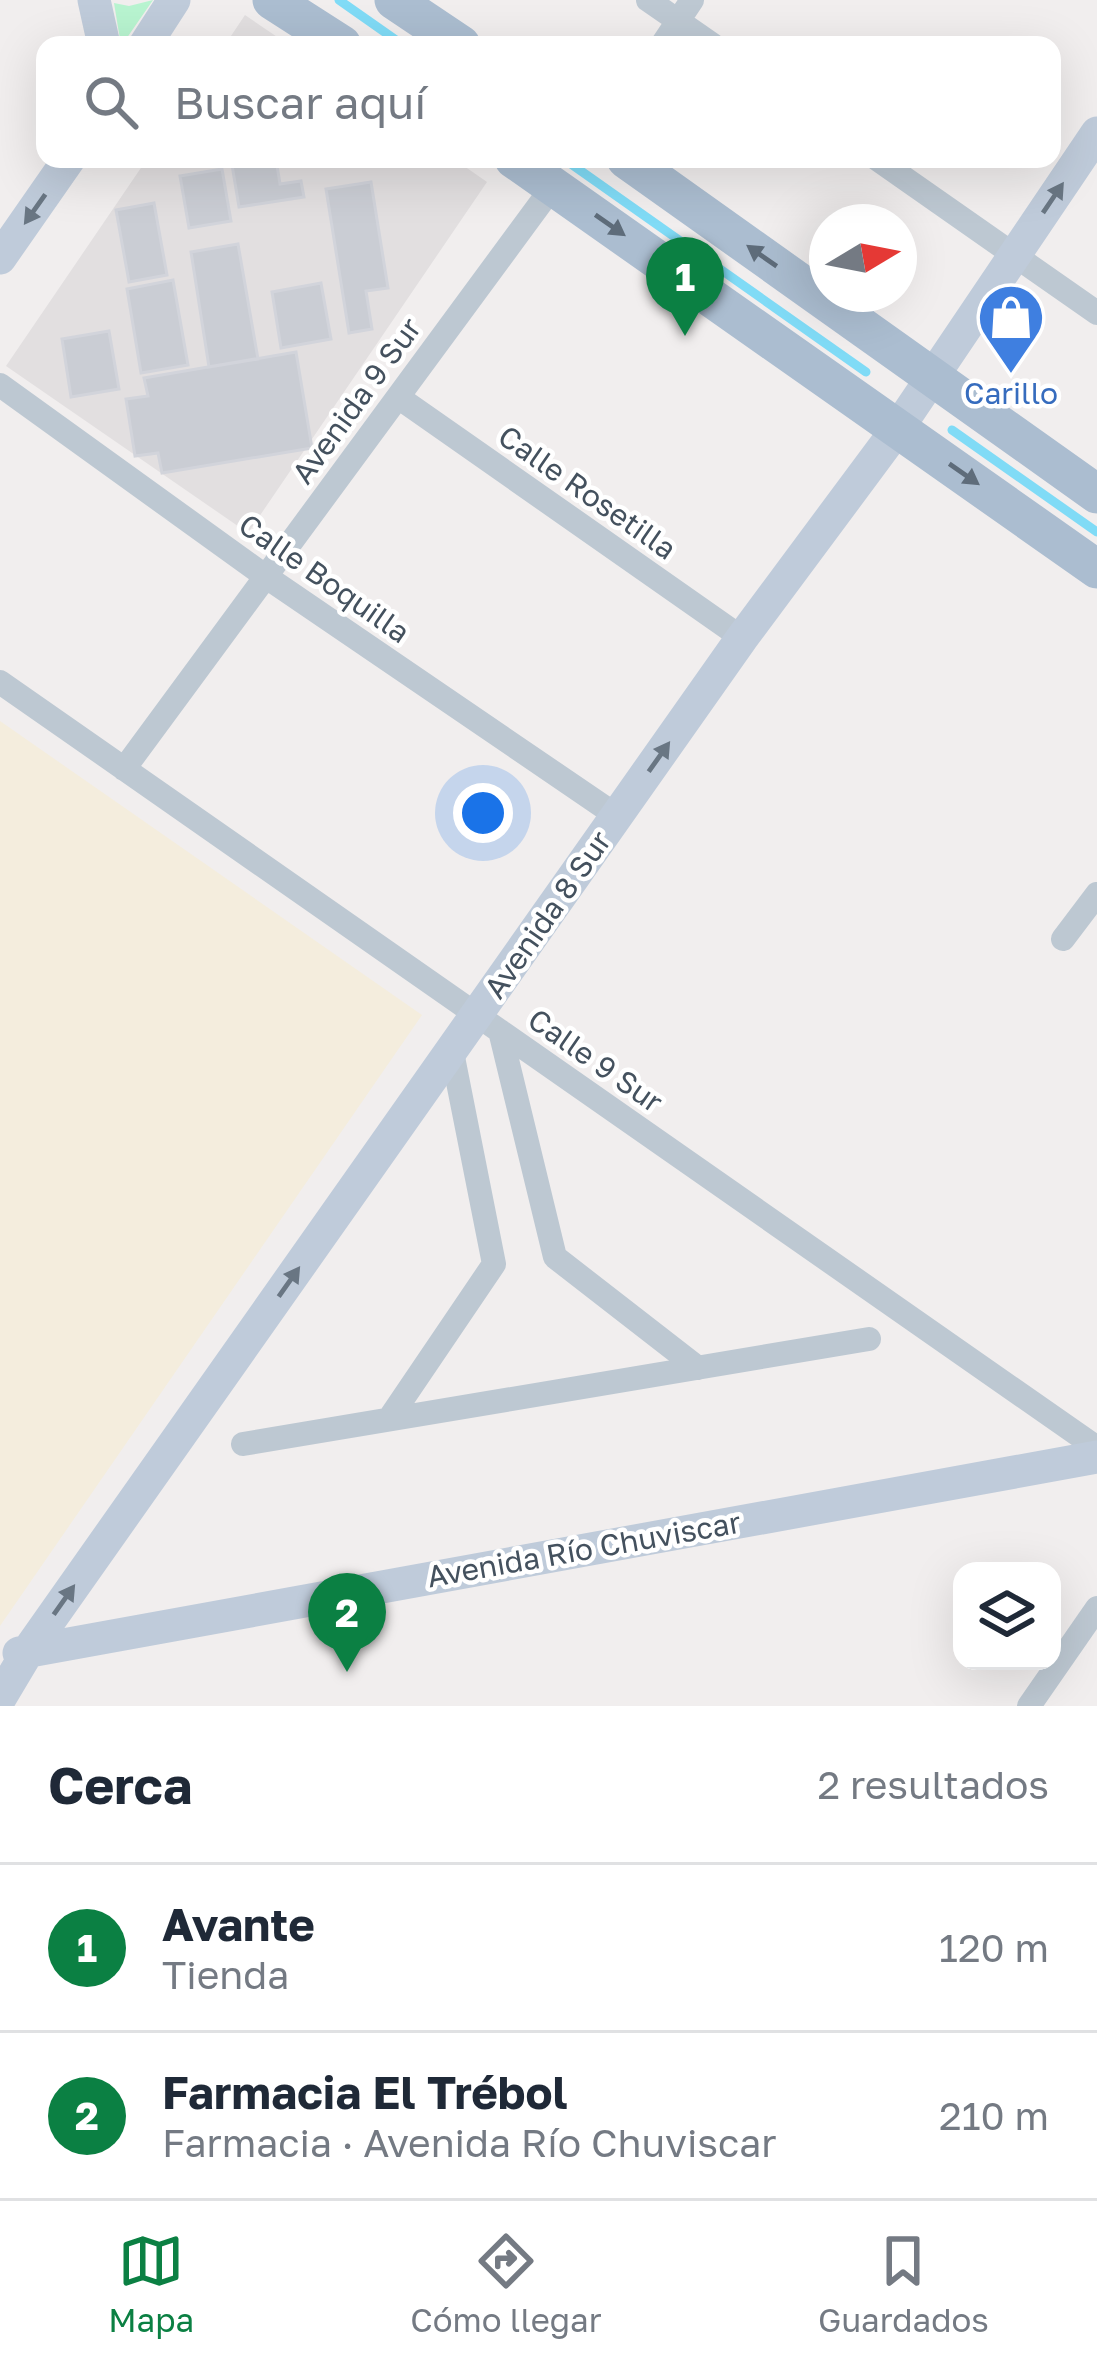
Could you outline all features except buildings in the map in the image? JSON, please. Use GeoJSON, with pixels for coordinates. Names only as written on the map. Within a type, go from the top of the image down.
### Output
{"type":"FeatureCollection","features":[{"type":"Feature","properties":{"kind":"main road"},"geometry":{"type":"LineString","coordinates":[[94,0],[102,36]]}},
{"type":"Feature","properties":{"kind":"main road"},"geometry":{"type":"LineString","coordinates":[[152,36],[175,0]]}},
{"type":"Feature","properties":{"kind":"main road"},"geometry":{"type":"LineString","coordinates":[[272,0],[329,36]]}},
{"type":"Feature","properties":{"kind":"main road"},"geometry":{"type":"LineString","coordinates":[[394,0],[448,36]]}},
{"type":"Feature","properties":{"kind":"main road","name":"Avenida 8 Sur"},"geometry":{"type":"LineString","coordinates":[[0,1698],[14,1654],[452,1052],[489,1023],[617,816],[898,428],[1097,133]]}},
{"type":"Feature","properties":{"kind":"main road"},"geometry":{"type":"LineString","coordinates":[[0,258],[63,168]]}},
{"type":"Feature","properties":{"kind":"main road"},"geometry":{"type":"LineString","coordinates":[[528,168],[1097,568]]}},
{"type":"Feature","properties":{"kind":"main road"},"geometry":{"type":"LineString","coordinates":[[639,168],[1097,494]]}},
{"type":"Feature","properties":{"kind":"main road","name":"Avenida Río Chuviscar"},"geometry":{"type":"LineString","coordinates":[[14,1654],[1097,1457]]}},
{"type":"Feature","properties":{"kind":"street"},"geometry":{"type":"LineString","coordinates":[[648,0],[685,10],[706,36]]}},
{"type":"Feature","properties":{"kind":"street"},"geometry":{"type":"LineString","coordinates":[[668,36],[685,10]]}},
{"type":"Feature","properties":{"kind":"street"},"geometry":{"type":"LineString","coordinates":[[890,168],[1097,313]]}},
{"type":"Feature","properties":{"kind":"street","name":"Avenida 9 Sur"},"geometry":{"type":"LineString","coordinates":[[124,769],[554,185]]}},
{"type":"Feature","properties":{"kind":"street","name":"Calle Boquilla"},"geometry":{"type":"LineString","coordinates":[[0,385],[265,577],[617,816]]}},
{"type":"Feature","properties":{"kind":"street","name":"Calle Rosetilla"},"geometry":{"type":"LineString","coordinates":[[398,397],[742,638]]}},
{"type":"Feature","properties":{"kind":"street","name":"Calle 9 Sur"},"geometry":{"type":"LineString","coordinates":[[0,682],[1097,1448]]}},
{"type":"Feature","properties":{"kind":"street"},"geometry":{"type":"LineString","coordinates":[[1064,939],[1097,894]]}},
{"type":"Feature","properties":{"kind":"street"},"geometry":{"type":"LineString","coordinates":[[489,1023],[555,1257],[698,1368]]}},
{"type":"Feature","properties":{"kind":"street"},"geometry":{"type":"LineString","coordinates":[[389,1419],[494,1264],[452,1052]]}},
{"type":"Feature","properties":{"kind":"street"},"geometry":{"type":"LineString","coordinates":[[243,1444],[869,1340]]}},
{"type":"Feature","properties":{"kind":"street"},"geometry":{"type":"LineString","coordinates":[[1029,1706],[1097,1608]]}},
{"type":"Feature","properties":{"kind":"shaded area"},"geometry":{"type":"Polygon","coordinates":[[[245,15],[276,36],[231,36],[245,15]]]}},
{"type":"Feature","properties":{"kind":"shaded area"},"geometry":{"type":"Polygon","coordinates":[[[141,168],[467,168],[487,182],[248,533],[6,366],[141,168]]]}},
{"type":"Feature","properties":{"kind":"green space"},"geometry":{"type":"Polygon","coordinates":[[[153,0],[127,36],[120,36],[114,3],[129,6],[153,0]]]}},
{"type":"Feature","properties":{"kind":"sand"},"geometry":{"type":"Polygon","coordinates":[[[0,721],[422,1015],[0,1626],[0,721]]]}},
{"type":"Feature","properties":{"kind":"waterway"},"geometry":{"type":"LineString","coordinates":[[339,0],[390,36]]}},
{"type":"Feature","properties":{"kind":"waterway"},"geometry":{"type":"LineString","coordinates":[[577,168],[866,372]]}},
{"type":"Feature","properties":{"kind":"waterway"},"geometry":{"type":"LineString","coordinates":[[952,430],[1097,532]]}},
{"type":"Feature","properties":{"kind":"place","name":"Avante"},"geometry":{"type":"Point","coordinates":[685,336]}},
{"type":"Feature","properties":{"kind":"place","name":"Carillo"},"geometry":{"type":"Point","coordinates":[1011,376]}},
{"type":"Feature","properties":{"kind":"place","name":"Farmacia El Trébol"},"geometry":{"type":"Point","coordinates":[347,1672]}}]}
